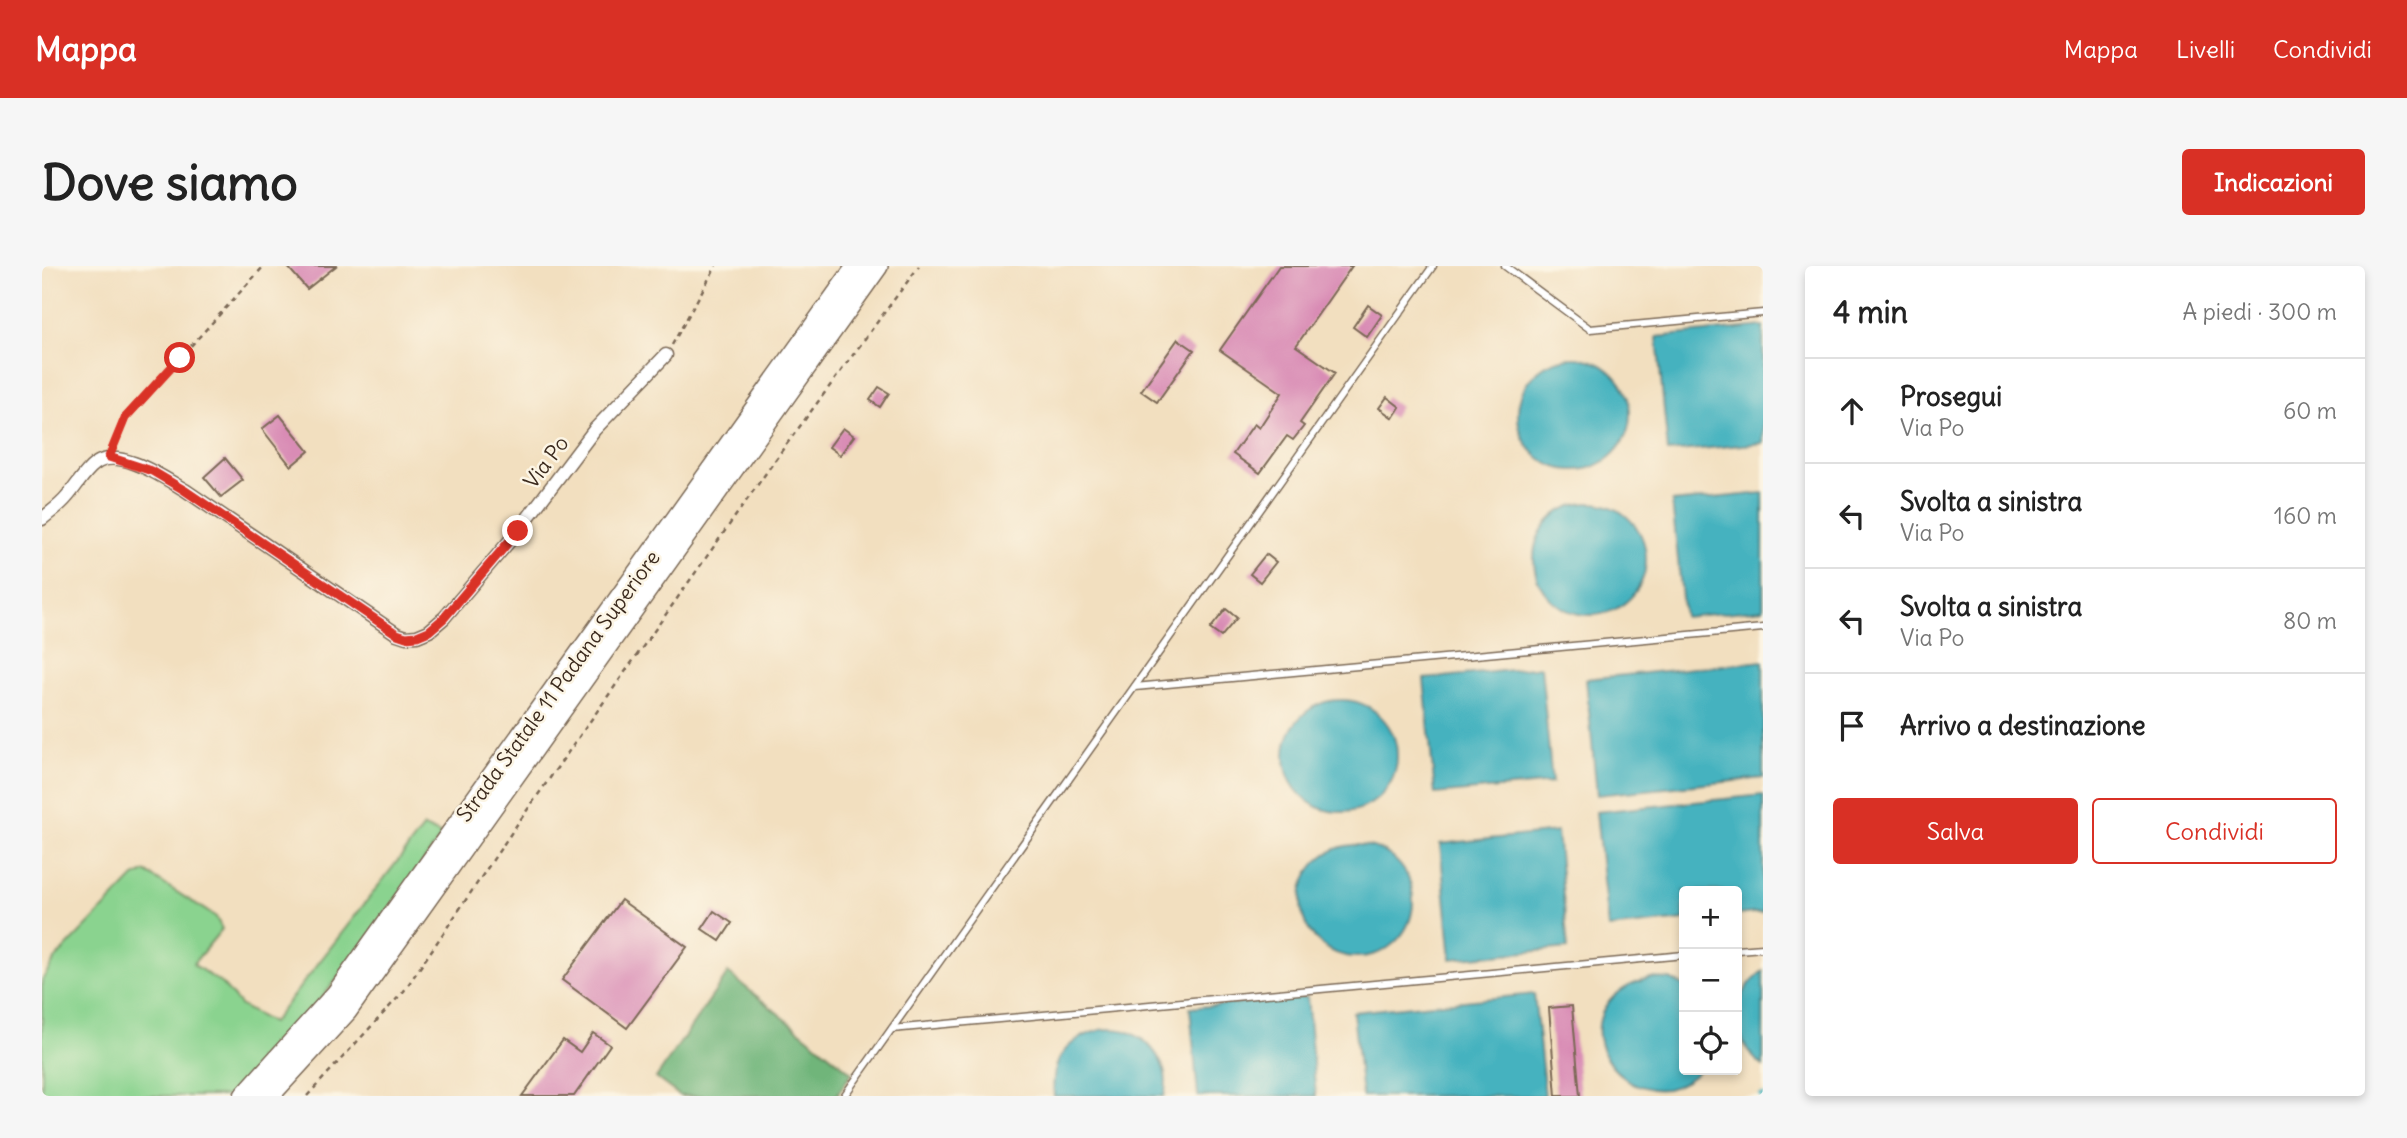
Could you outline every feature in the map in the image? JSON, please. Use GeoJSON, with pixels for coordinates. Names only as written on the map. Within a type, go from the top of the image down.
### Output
{"type":"FeatureCollection","features":[{"type":"Feature","properties":{"kind":"highway","name":"Strada Statale 11 Padana Superiore"},"geometry":{"type":"LineString","coordinates":[[246,1096],[337,994],[858,266]]}},
{"type":"Feature","properties":{"kind":"highway","name":"Strada Statale 11 Padana Superiore"},"geometry":{"type":"LineString","coordinates":[[268,1096],[346,1011],[877,266]]}},
{"type":"Feature","properties":{"kind":"street","name":"Via Po"},"geometry":{"type":"LineString","coordinates":[[109,457],[152,471],[206,504],[397,634],[417,636],[429,631],[444,618],[518,531],[594,429],[666,355]]}},
{"type":"Feature","properties":{"kind":"street"},"geometry":{"type":"LineString","coordinates":[[42,519],[65,500],[95,464],[109,457]]}},
{"type":"Feature","properties":{"kind":"lane"},"geometry":{"type":"LineString","coordinates":[[844,1096],[1433,266]]}},
{"type":"Feature","properties":{"kind":"lane"},"geometry":{"type":"LineString","coordinates":[[1505,266],[1590,329],[1763,313]]}},
{"type":"Feature","properties":{"kind":"lane"},"geometry":{"type":"LineString","coordinates":[[1135,687],[1763,628]]}},
{"type":"Feature","properties":{"kind":"lane"},"geometry":{"type":"LineString","coordinates":[[1742,950],[1763,948]]}},
{"type":"Feature","properties":{"kind":"lane"},"geometry":{"type":"LineString","coordinates":[[892,1029],[1679,955]]}},
{"type":"Feature","properties":{"kind":"path"},"geometry":{"type":"LineString","coordinates":[[109,457],[125,418],[264,266]]}},
{"type":"Feature","properties":{"kind":"path"},"geometry":{"type":"LineString","coordinates":[[666,355],[716,266]]}},
{"type":"Feature","properties":{"kind":"path"},"geometry":{"type":"LineString","coordinates":[[307,1096],[404,991],[518,823],[783,449],[919,266]]}},
{"type":"Feature","properties":{"kind":"green space"},"geometry":{"type":"Polygon","coordinates":[[[424,827],[442,835],[318,1003],[233,1096],[42,1096],[42,980],[56,958],[134,877],[145,872],[216,917],[222,929],[193,964],[222,984],[241,1006],[272,1023],[424,827]]]}},
{"type":"Feature","properties":{"kind":"green space"},"geometry":{"type":"Polygon","coordinates":[[[728,973],[852,1073],[836,1096],[680,1096],[656,1078],[728,973]]]}},
{"type":"Feature","properties":{"kind":"water"},"geometry":{"type":"Polygon","coordinates":[[[1763,326],[1763,443],[1668,452],[1657,337],[1763,326]]]}},
{"type":"Feature","properties":{"kind":"water"},"geometry":{"type":"Polygon","coordinates":[[[1574,358],[1596,362],[1614,374],[1626,392],[1630,414],[1626,436],[1614,454],[1596,466],[1574,470],[1552,466],[1534,454],[1522,436],[1518,414],[1522,392],[1534,374],[1552,362],[1574,358]]]}},
{"type":"Feature","properties":{"kind":"water"},"geometry":{"type":"Polygon","coordinates":[[[1763,493],[1763,609],[1684,617],[1672,502],[1763,493]]]}},
{"type":"Feature","properties":{"kind":"water"},"geometry":{"type":"Polygon","coordinates":[[[1590,503],[1612,507],[1630,519],[1642,537],[1646,559],[1642,581],[1630,599],[1612,611],[1590,615],[1568,611],[1550,599],[1538,581],[1534,559],[1538,537],[1550,519],[1568,507],[1590,503]]]}},
{"type":"Feature","properties":{"kind":"water"},"geometry":{"type":"Polygon","coordinates":[[[1763,661],[1763,778],[1597,795],[1586,679],[1763,661]]]}},
{"type":"Feature","properties":{"kind":"water"},"geometry":{"type":"Polygon","coordinates":[[[1541,667],[1552,783],[1435,794],[1424,679],[1541,667]]]}},
{"type":"Feature","properties":{"kind":"water"},"geometry":{"type":"Polygon","coordinates":[[[1341,700],[1363,704],[1381,716],[1393,734],[1397,756],[1393,778],[1381,796],[1363,808],[1341,812],[1319,808],[1301,796],[1289,778],[1285,756],[1289,734],[1301,716],[1319,704],[1341,700]]]}},
{"type":"Feature","properties":{"kind":"water"},"geometry":{"type":"Polygon","coordinates":[[[1763,795],[1763,912],[1742,914],[1742,886],[1679,886],[1679,921],[1608,928],[1596,812],[1763,795]]]}},
{"type":"Feature","properties":{"kind":"water"},"geometry":{"type":"Polygon","coordinates":[[[1557,832],[1568,948],[1451,959],[1440,844],[1557,832]]]}},
{"type":"Feature","properties":{"kind":"water"},"geometry":{"type":"Polygon","coordinates":[[[1357,845],[1379,849],[1397,861],[1409,879],[1413,901],[1409,923],[1397,941],[1379,953],[1357,957],[1335,953],[1317,941],[1305,923],[1301,901],[1305,879],[1317,861],[1335,849],[1357,845]]]}},
{"type":"Feature","properties":{"kind":"water"},"geometry":{"type":"Polygon","coordinates":[[[1763,971],[1763,1066],[1752,1056],[1742,1038],[1742,997],[1752,981],[1763,971]]]}},
{"type":"Feature","properties":{"kind":"water"},"geometry":{"type":"Polygon","coordinates":[[[1650,978],[1670,979],[1679,984],[1679,1075],[1694,1075],[1692,1077],[1667,1089],[1644,1087],[1625,1078],[1610,1063],[1601,1045],[1599,1026],[1606,1006],[1622,990],[1650,978]]]}},
{"type":"Feature","properties":{"kind":"water"},"geometry":{"type":"Polygon","coordinates":[[[1534,994],[1545,1096],[1362,1096],[1353,1012],[1534,994]]]}},
{"type":"Feature","properties":{"kind":"water"},"geometry":{"type":"Polygon","coordinates":[[[1307,997],[1316,1096],[1198,1096],[1190,1008],[1307,997]]]}},
{"type":"Feature","properties":{"kind":"water"},"geometry":{"type":"Polygon","coordinates":[[[1104,1029],[1126,1031],[1152,1048],[1165,1075],[1164,1096],[1054,1096],[1055,1071],[1064,1052],[1080,1038],[1104,1029]]]}},
{"type":"Feature","properties":{"kind":"building"},"geometry":{"type":"Polygon","coordinates":[[[287,266],[336,266],[307,289],[287,266]]]}},
{"type":"Feature","properties":{"kind":"building"},"geometry":{"type":"Polygon","coordinates":[[[1279,266],[1352,266],[1296,346],[1335,373],[1300,423],[1304,426],[1293,440],[1287,436],[1260,473],[1233,454],[1254,424],[1259,428],[1282,393],[1220,350],[1279,266]]]}},
{"type":"Feature","properties":{"kind":"building"},"geometry":{"type":"Polygon","coordinates":[[[1368,305],[1382,315],[1367,337],[1353,327],[1368,305]]]}},
{"type":"Feature","properties":{"kind":"building"},"geometry":{"type":"Polygon","coordinates":[[[1178,339],[1194,350],[1157,402],[1141,391],[1178,339]]]}},
{"type":"Feature","properties":{"kind":"building"},"geometry":{"type":"Polygon","coordinates":[[[879,387],[889,393],[880,407],[870,400],[879,387]]]}},
{"type":"Feature","properties":{"kind":"building"},"geometry":{"type":"Polygon","coordinates":[[[1387,397],[1400,407],[1393,418],[1379,408],[1387,397]]]}},
{"type":"Feature","properties":{"kind":"building"},"geometry":{"type":"Polygon","coordinates":[[[280,415],[309,451],[291,466],[262,429],[280,415]]]}},
{"type":"Feature","properties":{"kind":"building"},"geometry":{"type":"Polygon","coordinates":[[[843,428],[854,436],[840,455],[829,447],[843,428]]]}},
{"type":"Feature","properties":{"kind":"building"},"geometry":{"type":"Polygon","coordinates":[[[225,458],[243,480],[221,497],[204,477],[225,458]]]}},
{"type":"Feature","properties":{"kind":"building"},"geometry":{"type":"Polygon","coordinates":[[[1266,554],[1276,562],[1260,582],[1250,574],[1266,554]]]}},
{"type":"Feature","properties":{"kind":"building"},"geometry":{"type":"Polygon","coordinates":[[[1226,609],[1237,618],[1221,637],[1210,629],[1226,609]]]}},
{"type":"Feature","properties":{"kind":"building"},"geometry":{"type":"Polygon","coordinates":[[[621,900],[687,947],[627,1028],[562,980],[621,900]]]}},
{"type":"Feature","properties":{"kind":"building"},"geometry":{"type":"Polygon","coordinates":[[[714,911],[732,923],[720,941],[702,929],[714,911]]]}},
{"type":"Feature","properties":{"kind":"building"},"geometry":{"type":"Polygon","coordinates":[[[1572,1006],[1580,1096],[1556,1096],[1549,1008],[1572,1006]]]}},
{"type":"Feature","properties":{"kind":"building"},"geometry":{"type":"Polygon","coordinates":[[[593,1033],[610,1045],[574,1096],[522,1096],[563,1040],[580,1052],[593,1033]]]}},
{"type":"Feature","properties":{"kind":"route"},"geometry":{"type":"LineString","coordinates":[[180,358],[125,418],[109,457],[152,471],[184,490],[397,634],[417,636],[429,631],[444,618],[518,531]]}}]}
